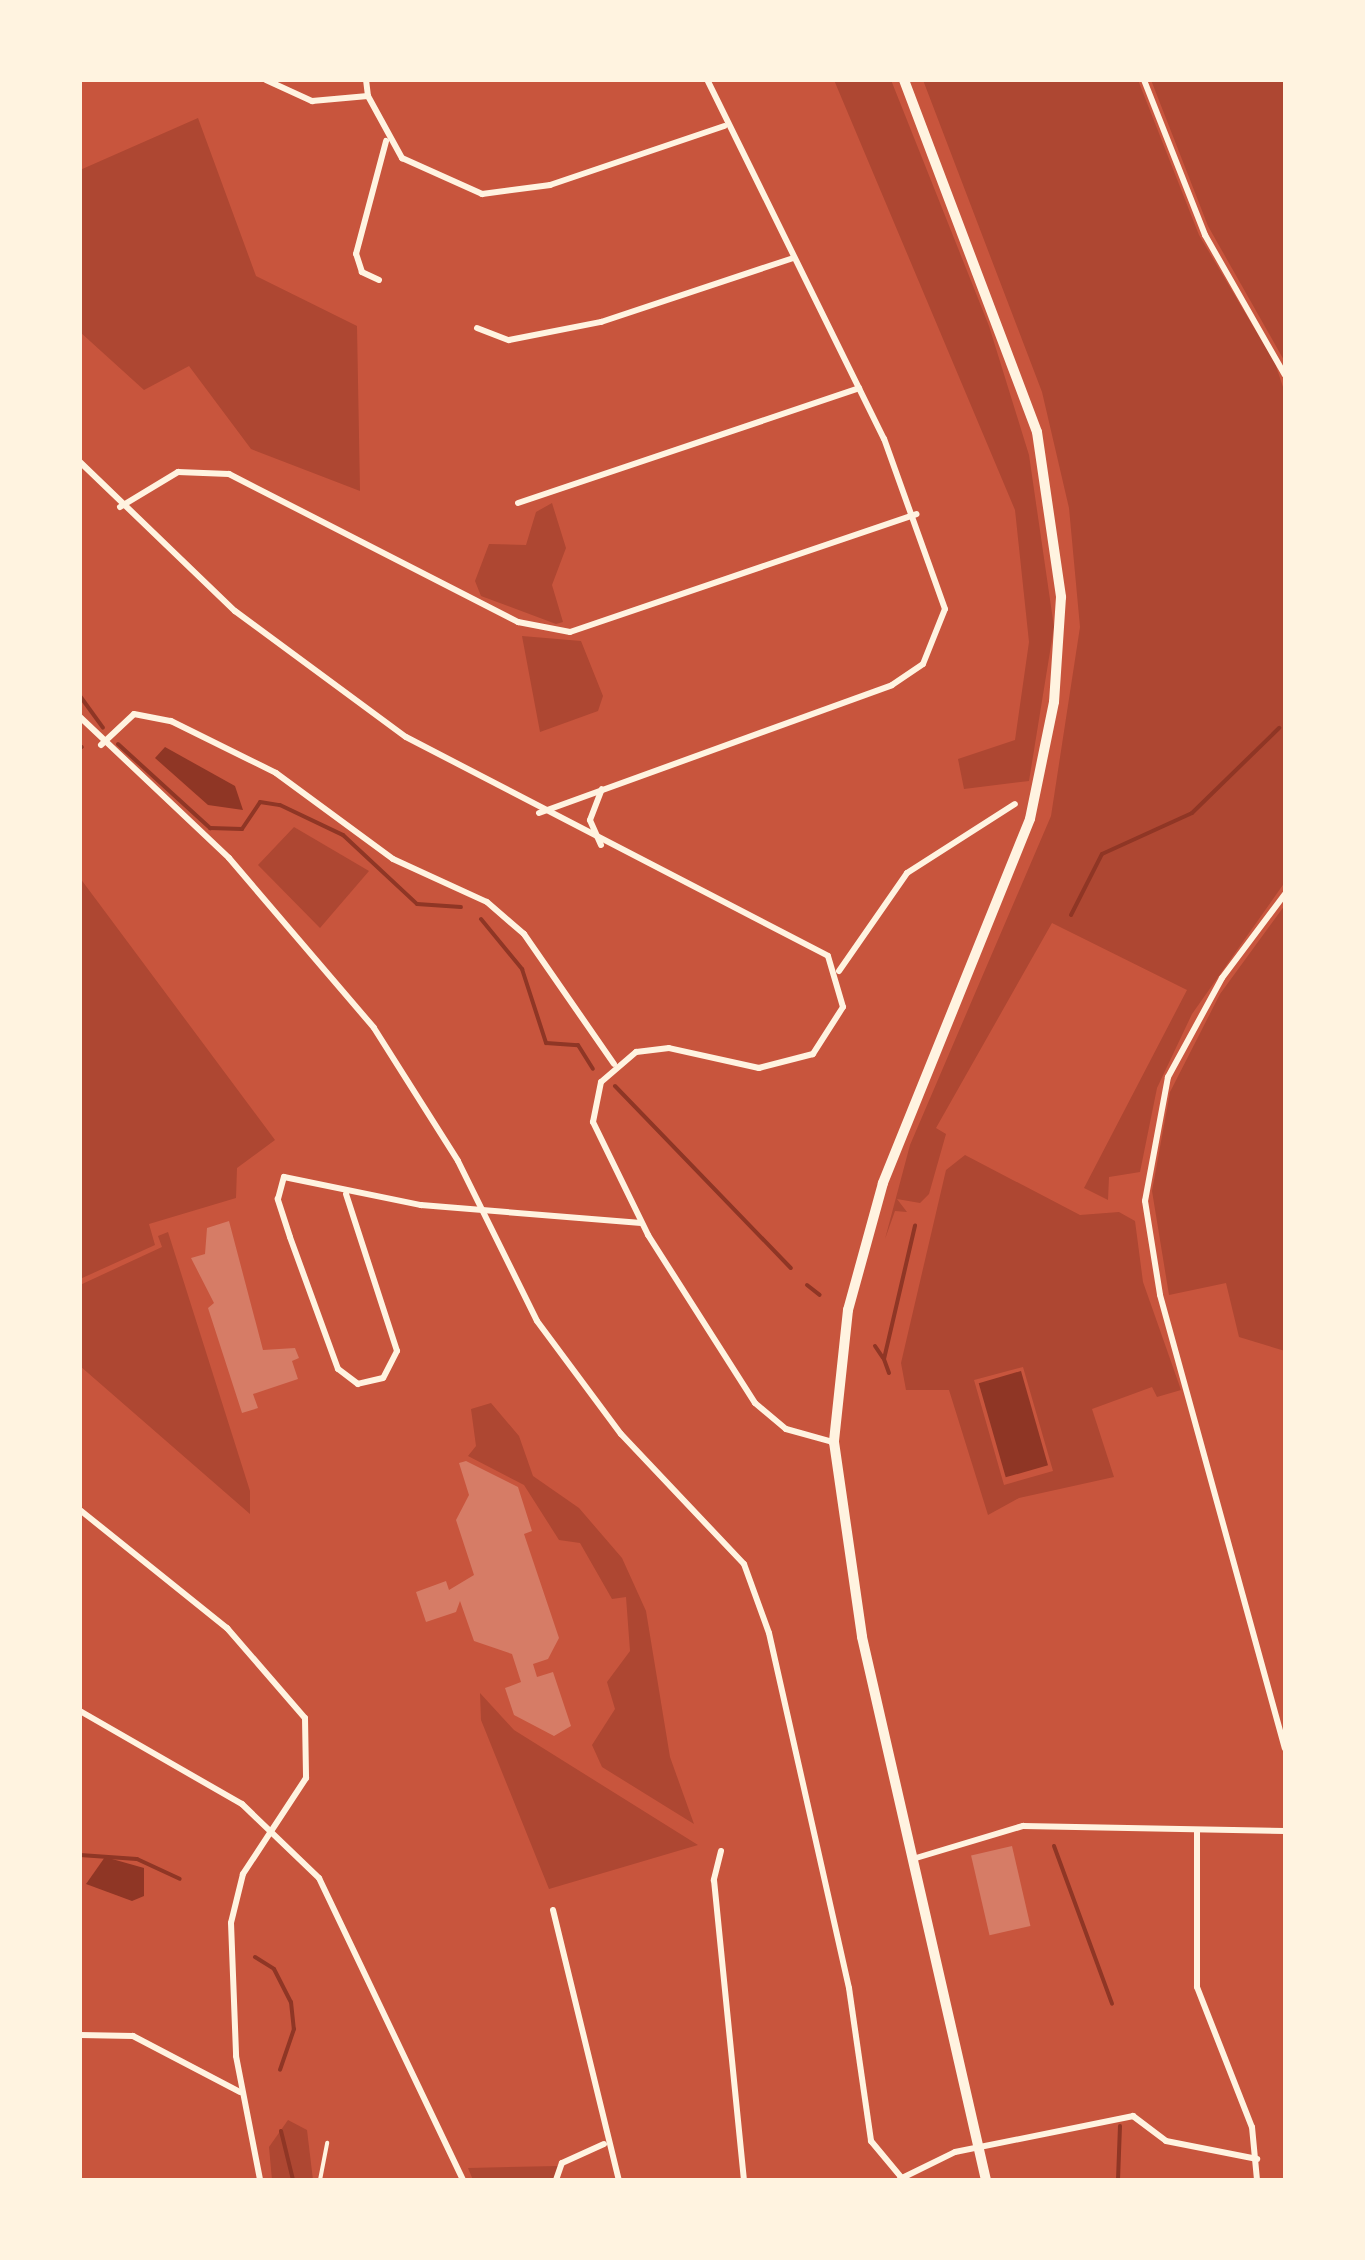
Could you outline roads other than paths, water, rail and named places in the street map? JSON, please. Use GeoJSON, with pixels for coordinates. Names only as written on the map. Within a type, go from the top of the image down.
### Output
{"type":"FeatureCollection","features":[{"type":"Feature","properties":{"kind":"main road"},"geometry":{"type":"LineString","coordinates":[[904,80],[1037,432],[1058,542],[1060,642],[1030,819],[864,1244],[834,1442],[862,1637],[916,1858],[986,2180]]}},
{"type":"Feature","properties":{"kind":"street"},"geometry":{"type":"LineString","coordinates":[[266,80],[293,99],[368,96]]}},
{"type":"Feature","properties":{"kind":"street"},"geometry":{"type":"LineString","coordinates":[[366,80],[368,96],[386,141],[443,184],[499,195],[724,126]]}},
{"type":"Feature","properties":{"kind":"street"},"geometry":{"type":"LineString","coordinates":[[539,813],[892,684],[923,664],[944,598],[916,514],[859,388],[724,126],[707,80]]}},
{"type":"Feature","properties":{"kind":"street"},"geometry":{"type":"LineString","coordinates":[[1144,80],[1205,235],[1285,376]]}},
{"type":"Feature","properties":{"kind":"street"},"geometry":{"type":"LineString","coordinates":[[379,280],[362,272],[356,254],[386,141]]}},
{"type":"Feature","properties":{"kind":"street"},"geometry":{"type":"LineString","coordinates":[[477,328],[509,340],[600,322],[792,258]]}},
{"type":"Feature","properties":{"kind":"street"},"geometry":{"type":"LineString","coordinates":[[518,503],[859,388]]}},
{"type":"Feature","properties":{"kind":"street"},"geometry":{"type":"LineString","coordinates":[[80,462],[120,507],[302,662],[406,737],[604,848],[790,930],[838,971],[843,1006],[826,1043],[759,1068],[669,1048],[614,1064]]}},
{"type":"Feature","properties":{"kind":"street"},"geometry":{"type":"LineString","coordinates":[[120,507],[178,472],[229,474],[518,622],[570,632],[916,514]]}},
{"type":"Feature","properties":{"kind":"street"},"geometry":{"type":"LineString","coordinates":[[101,745],[134,714],[170,721],[276,773],[393,858],[487,902],[531,943],[614,1064]]}},
{"type":"Feature","properties":{"kind":"street"},"geometry":{"type":"LineString","coordinates":[[80,717],[101,745],[229,858],[374,1028],[579,1381],[750,1577],[849,1988],[867,2125],[900,2179],[977,2146],[1133,2116],[1166,2141],[1256,2159]]}},
{"type":"Feature","properties":{"kind":"street"},"geometry":{"type":"LineString","coordinates":[[603,788],[590,820],[604,848]]}},
{"type":"Feature","properties":{"kind":"street"},"geometry":{"type":"LineString","coordinates":[[838,971],[907,873],[1015,804]]}},
{"type":"Feature","properties":{"kind":"street"},"geometry":{"type":"LineString","coordinates":[[1285,894],[1204,1006],[1158,1108],[1146,1213],[1285,1748]]}},
{"type":"Feature","properties":{"kind":"street"},"geometry":{"type":"LineString","coordinates":[[614,1064],[593,1122],[641,1223],[762,1410],[786,1429],[834,1442]]}},
{"type":"Feature","properties":{"kind":"street"},"geometry":{"type":"LineString","coordinates":[[346,1194],[396,1350],[393,1366],[370,1384],[338,1370],[278,1199],[290,1174],[346,1194],[641,1223]]}},
{"type":"Feature","properties":{"kind":"street"},"geometry":{"type":"LineString","coordinates":[[80,1510],[292,1694],[310,1760],[243,1874],[230,1923],[241,2093],[260,2180]]}},
{"type":"Feature","properties":{"kind":"street"},"geometry":{"type":"LineString","coordinates":[[80,1711],[273,1827],[342,1916],[463,2180]]}},
{"type":"Feature","properties":{"kind":"street"},"geometry":{"type":"LineString","coordinates":[[916,1858],[1023,1826],[1285,1831]]}},
{"type":"Feature","properties":{"kind":"street"},"geometry":{"type":"LineString","coordinates":[[1197,1830],[1196,1987],[1256,2159],[1257,2180]]}},
{"type":"Feature","properties":{"kind":"street"},"geometry":{"type":"LineString","coordinates":[[721,1851],[714,1880],[744,2180]]}},
{"type":"Feature","properties":{"kind":"street"},"geometry":{"type":"LineString","coordinates":[[553,1910],[604,2144],[619,2180]]}},
{"type":"Feature","properties":{"kind":"street"},"geometry":{"type":"LineString","coordinates":[[80,2035],[132,2036],[241,2093]]}},
{"type":"Feature","properties":{"kind":"street"},"geometry":{"type":"LineString","coordinates":[[556,2180],[562,2163],[604,2144]]}},
{"type":"Feature","properties":{"kind":"lane"},"geometry":{"type":"LineString","coordinates":[[320,2180],[327,2142]]}},
{"type":"Feature","properties":{"kind":"waterway"},"geometry":{"type":"LineString","coordinates":[[80,696],[103,728]]}},
{"type":"Feature","properties":{"kind":"waterway"},"geometry":{"type":"LineString","coordinates":[[1071,915],[1102,854],[1192,813],[1279,728]]}},
{"type":"Feature","properties":{"kind":"waterway"},"geometry":{"type":"LineString","coordinates":[[118,744],[210,828],[242,829],[260,802],[280,805],[343,835],[417,904],[461,907]]}},
{"type":"Feature","properties":{"kind":"waterway"},"geometry":{"type":"LineString","coordinates":[[481,919],[522,969],[546,1043],[578,1045],[593,1069]]}},
{"type":"Feature","properties":{"kind":"waterway"},"geometry":{"type":"LineString","coordinates":[[615,1086],[791,1268]]}},
{"type":"Feature","properties":{"kind":"waterway"},"geometry":{"type":"LineString","coordinates":[[889,1373],[884,1359],[915,1226]]}},
{"type":"Feature","properties":{"kind":"waterway"},"geometry":{"type":"LineString","coordinates":[[807,1285],[820,1295]]}},
{"type":"Feature","properties":{"kind":"waterway"},"geometry":{"type":"LineString","coordinates":[[875,1346],[883,1358]]}},
{"type":"Feature","properties":{"kind":"waterway"},"geometry":{"type":"LineString","coordinates":[[1054,1846],[1112,2004]]}},
{"type":"Feature","properties":{"kind":"waterway"},"geometry":{"type":"LineString","coordinates":[[80,1855],[137,1859],[180,1879]]}},
{"type":"Feature","properties":{"kind":"waterway"},"geometry":{"type":"LineString","coordinates":[[255,1957],[274,1969],[291,2002],[294,2029],[280,2070]]}},
{"type":"Feature","properties":{"kind":"waterway"},"geometry":{"type":"LineString","coordinates":[[1118,2180],[1120,2126]]}},
{"type":"Feature","properties":{"kind":"waterway"},"geometry":{"type":"LineString","coordinates":[[281,2131],[293,2180]]}}]}
